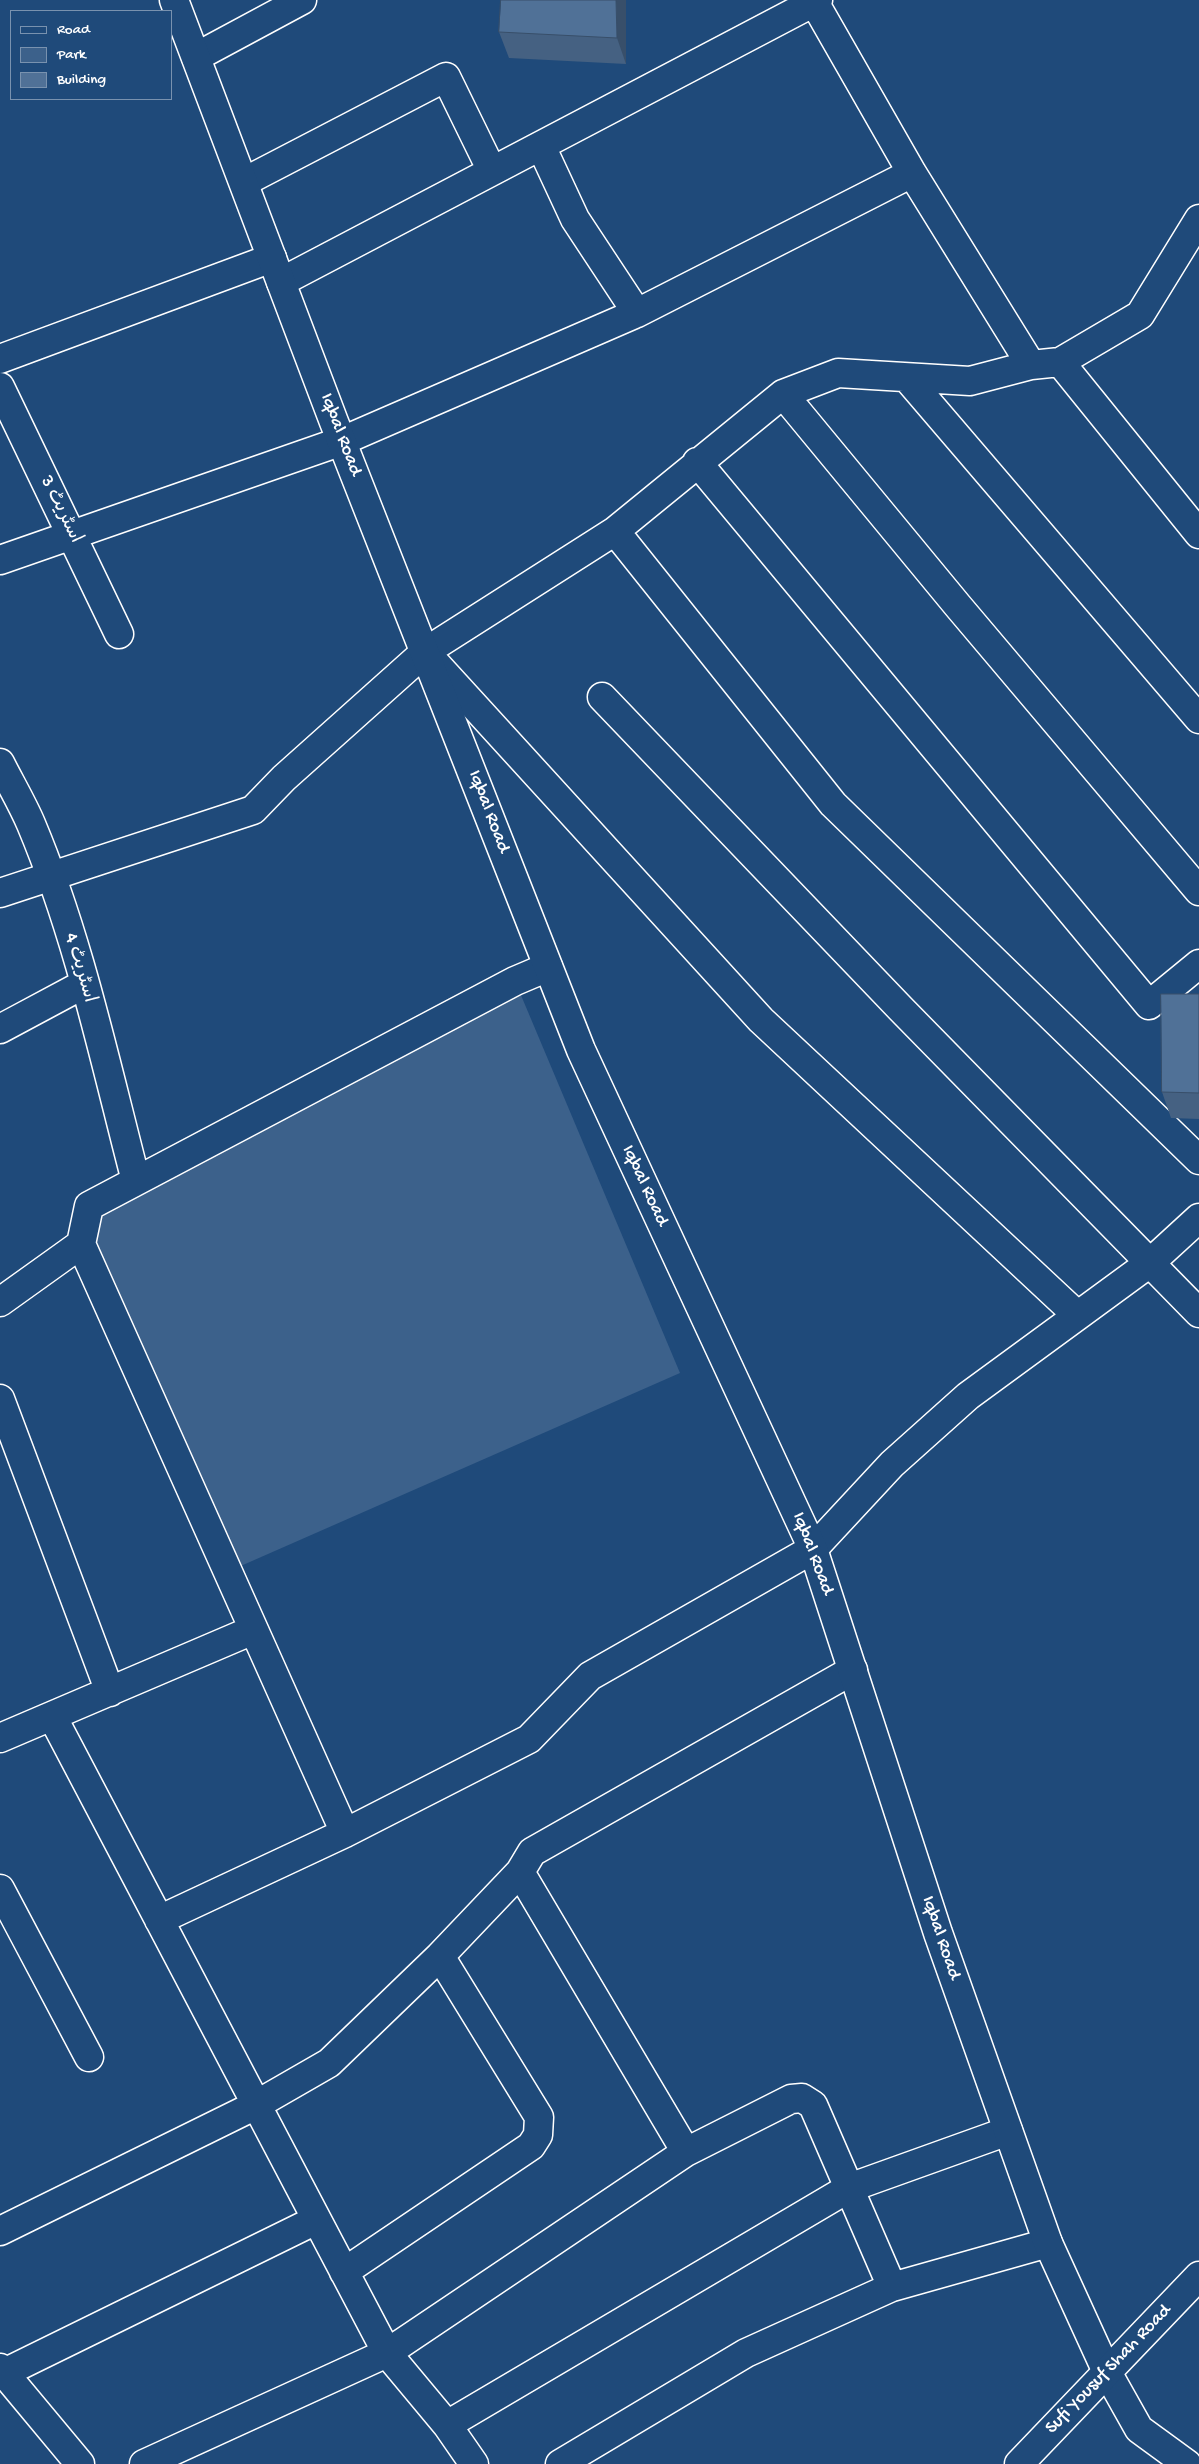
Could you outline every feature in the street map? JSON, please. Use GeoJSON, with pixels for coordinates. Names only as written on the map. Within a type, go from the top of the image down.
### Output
{"type":"FeatureCollection","features":[{"type":"Feature","properties":{"kind":"street","name":"Iqbal Road"},"geometry":{"type":"LineString","coordinates":[[174,0],[342,441],[581,1050],[813,1549],[938,1933],[1048,2243],[1107,2372],[1139,2429],[1187,2464]]}},
{"type":"Feature","properties":{"kind":"street"},"geometry":{"type":"LineString","coordinates":[[196,57],[302,0]]}},
{"type":"Feature","properties":{"kind":"street"},"geometry":{"type":"LineString","coordinates":[[0,358],[277,270],[492,171],[815,1],[912,173],[1031,365]]}},
{"type":"Feature","properties":{"kind":"street"},"geometry":{"type":"LineString","coordinates":[[244,182],[446,77],[492,171]]}},
{"type":"Feature","properties":{"kind":"street"},"geometry":{"type":"LineString","coordinates":[[541,146],[576,219],[637,313]]}},
{"type":"Feature","properties":{"kind":"street"},"geometry":{"type":"LineString","coordinates":[[0,560],[342,441],[637,313],[912,173]]}},
{"type":"Feature","properties":{"kind":"street"},"geometry":{"type":"LineString","coordinates":[[0,893],[253,810],[284,778],[425,652],[615,531],[697,462],[783,394],[838,373],[970,380],[1031,365],[1060,362],[1140,315],[1199,219]]}},
{"type":"Feature","properties":{"kind":"street"},"geometry":{"type":"LineString","coordinates":[[1060,362],[1199,534]]}},
{"type":"Feature","properties":{"kind":"street"},"geometry":{"type":"LineString","coordinates":[[907,378],[1199,719]]}},
{"type":"Feature","properties":{"kind":"street","name":"اسٹریٹ 3"},"geometry":{"type":"LineString","coordinates":[[0,387],[119,634]]}},
{"type":"Feature","properties":{"kind":"street"},"geometry":{"type":"LineString","coordinates":[[783,394],[958,606],[1199,891]]}},
{"type":"Feature","properties":{"kind":"street"},"geometry":{"type":"LineString","coordinates":[[697,462],[1149,1005],[1199,964]]}},
{"type":"Feature","properties":{"kind":"street"},"geometry":{"type":"LineString","coordinates":[[615,531],[833,804],[1199,1160]]}},
{"type":"Feature","properties":{"kind":"street"},"geometry":{"type":"LineString","coordinates":[[425,652],[761,1020],[1077,1315]]}},
{"type":"Feature","properties":{"kind":"street"},"geometry":{"type":"LineString","coordinates":[[602,697],[901,1009],[1199,1313]]}},
{"type":"Feature","properties":{"kind":"street","name":"اسٹریٹ 4"},"geometry":{"type":"LineString","coordinates":[[0,763],[30,823],[51,877],[84,984],[136,1181]]}},
{"type":"Feature","properties":{"kind":"street"},"geometry":{"type":"LineString","coordinates":[[345,1833],[81,1244],[89,1206],[515,981],[548,967]]}},
{"type":"Feature","properties":{"kind":"street"},"geometry":{"type":"LineString","coordinates":[[0,1029],[84,984]]}},
{"type":"Feature","properties":{"kind":"street"},"geometry":{"type":"LineString","coordinates":[[159,1920],[345,1833],[529,1740],[590,1676],[813,1549],[892,1464],[961,1402],[1151,1262],[1199,1218]]}},
{"type":"Feature","properties":{"kind":"street"},"geometry":{"type":"LineString","coordinates":[[0,1302],[81,1244]]}},
{"type":"Feature","properties":{"kind":"street"},"geometry":{"type":"LineString","coordinates":[[0,1399],[110,1692]]}},
{"type":"Feature","properties":{"kind":"street"},"geometry":{"type":"LineString","coordinates":[[0,1738],[253,1630]]}},
{"type":"Feature","properties":{"kind":"street"},"geometry":{"type":"LineString","coordinates":[[0,2231],[256,2105],[329,2063],[440,1956],[520,1872],[532,1852],[853,1670]]}},
{"type":"Feature","properties":{"kind":"street"},"geometry":{"type":"LineString","coordinates":[[52,1716],[387,2354],[447,2425],[474,2464]]}},
{"type":"Feature","properties":{"kind":"street"},"geometry":{"type":"LineString","coordinates":[[520,1872],[686,2152]]}},
{"type":"Feature","properties":{"kind":"street"},"geometry":{"type":"LineString","coordinates":[[0,1889],[89,2057]]}},
{"type":"Feature","properties":{"kind":"street"},"geometry":{"type":"LineString","coordinates":[[344,2272],[531,2146],[538,2135],[538,2116],[440,1956]]}},
{"type":"Feature","properties":{"kind":"street"},"geometry":{"type":"LineString","coordinates":[[144,2464],[387,2354],[686,2152],[791,2099],[802,2098],[813,2105],[892,2287]]}},
{"type":"Feature","properties":{"kind":"street"},"geometry":{"type":"LineString","coordinates":[[447,2425],[848,2188],[1008,2131]]}},
{"type":"Feature","properties":{"kind":"street"},"geometry":{"type":"LineString","coordinates":[[80,2464],[1,2372],[316,2220]]}},
{"type":"Feature","properties":{"kind":"street"},"geometry":{"type":"LineString","coordinates":[[560,2464],[746,2353],[892,2287],[1048,2243]]}},
{"type":"Feature","properties":{"kind":"street","name":"Sufi Yousuf Shah Road"},"geometry":{"type":"LineString","coordinates":[[1019,2464],[1199,2276]]}},
{"type":"Feature","properties":{"kind":"green space"},"geometry":{"type":"Polygon","coordinates":[[[515,981],[680,1373],[227,1572],[81,1244],[89,1206],[515,981]]]}},
{"type":"Feature","properties":{"kind":"building"},"geometry":{"type":"Polygon","coordinates":[[[501,0],[616,0],[617,38],[499,32],[501,0]]]}},
{"type":"Feature","properties":{"kind":"building"},"geometry":{"type":"Polygon","coordinates":[[[1161,994],[1199,994],[1199,1093],[1162,1092],[1161,994]]]}}]}
